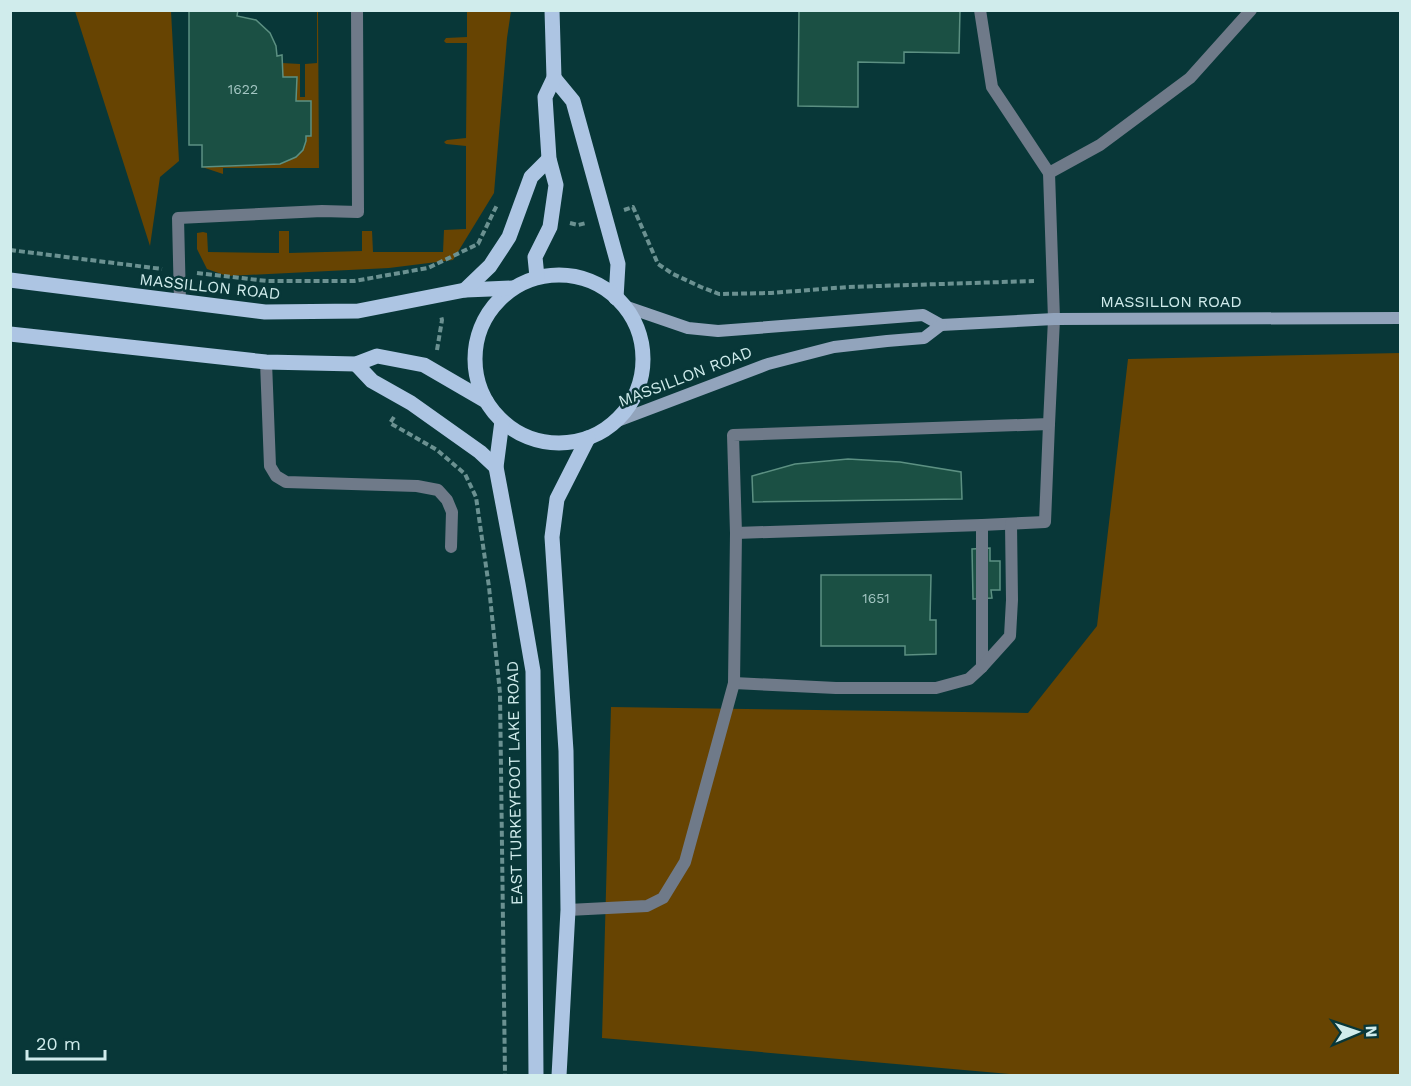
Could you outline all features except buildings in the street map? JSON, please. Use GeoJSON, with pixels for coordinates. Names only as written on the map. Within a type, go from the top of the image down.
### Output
{"type":"FeatureCollection","features":[{"type":"Feature","properties":{"kind":"main road"},"geometry":{"type":"LineString","coordinates":[[537,277],[534,256],[550,227],[556,185],[549,159],[545,97],[554,78],[552,10]]}},
{"type":"Feature","properties":{"kind":"main road"},"geometry":{"type":"LineString","coordinates":[[554,78],[573,101],[618,264],[620,302]]}},
{"type":"Feature","properties":{"kind":"main road"},"geometry":{"type":"LineString","coordinates":[[465,290],[490,266],[509,237],[531,177],[549,159]]}},
{"type":"Feature","properties":{"kind":"main road"},"geometry":{"type":"LineString","coordinates":[[562,274],[587,279],[609,291],[620,302],[638,331],[643,355],[640,380],[631,403],[615,422],[588,438],[571,443],[547,443],[523,436],[502,421],[486,401],[477,378],[475,352],[481,327],[494,305],[513,288],[537,277],[562,274]]}},
{"type":"Feature","properties":{"kind":"main road","name":"MASSILLON ROAD"},"geometry":{"type":"LineString","coordinates":[[10,280],[265,312],[358,311],[465,290],[513,288]]}},
{"type":"Feature","properties":{"kind":"main road","name":"MASSILLON ROAD"},"geometry":{"type":"LineString","coordinates":[[620,302],[688,328],[718,331],[923,315],[941,325],[1054,319],[1401,318]]}},
{"type":"Feature","properties":{"kind":"main road","name":"MASSILLON ROAD"},"geometry":{"type":"LineString","coordinates":[[615,422],[768,364],[834,347],[924,338],[941,325]]}},
{"type":"Feature","properties":{"kind":"main road"},"geometry":{"type":"LineString","coordinates":[[10,334],[266,362],[356,364],[377,356],[424,365],[486,401]]}},
{"type":"Feature","properties":{"kind":"main road"},"geometry":{"type":"LineString","coordinates":[[356,364],[372,381],[406,400],[480,452],[496,467]]}},
{"type":"Feature","properties":{"kind":"main road","name":"EAST TURKEYFOOT LAKE ROAD"},"geometry":{"type":"LineString","coordinates":[[502,421],[496,467],[533,671],[536,1076]]}},
{"type":"Feature","properties":{"kind":"main road"},"geometry":{"type":"LineString","coordinates":[[560,1076],[568,910],[566,751],[552,537],[557,500],[588,438]]}},
{"type":"Feature","properties":{"kind":"lane"},"geometry":{"type":"LineString","coordinates":[[180,302],[178,218],[322,211],[357,212],[357,10]]}},
{"type":"Feature","properties":{"kind":"lane"},"geometry":{"type":"LineString","coordinates":[[736,533],[1045,522],[1054,319],[1049,173],[992,87],[980,10]]}},
{"type":"Feature","properties":{"kind":"lane"},"geometry":{"type":"LineString","coordinates":[[1049,173],[1100,145],[1190,78],[1251,10]]}},
{"type":"Feature","properties":{"kind":"lane"},"geometry":{"type":"LineString","coordinates":[[266,362],[270,466],[276,476],[286,482],[417,486],[438,490],[447,500],[452,512],[451,547]]}},
{"type":"Feature","properties":{"kind":"lane"},"geometry":{"type":"LineString","coordinates":[[568,910],[647,906],[663,898],[685,862],[734,683],[736,533],[733,435],[1049,424]]}},
{"type":"Feature","properties":{"kind":"lane"},"geometry":{"type":"LineString","coordinates":[[734,683],[836,688],[936,687],[969,678],[1010,636],[1011,524]]}},
{"type":"Feature","properties":{"kind":"lane"},"geometry":{"type":"LineString","coordinates":[[982,525],[982,667]]}},
{"type":"Feature","properties":{"kind":"path"},"geometry":{"type":"LineString","coordinates":[[427,367],[437,348],[442,320],[428,268]]}},
{"type":"Feature","properties":{"kind":"path"},"geometry":{"type":"LineString","coordinates":[[406,400],[390,423],[437,450],[465,474],[476,497],[489,587],[500,693],[505,1076]]}},
{"type":"Feature","properties":{"kind":"shaded area"},"geometry":{"type":"Polygon","coordinates":[[[75,11],[171,11],[179,161],[160,177],[150,246],[75,11]]]}},
{"type":"Feature","properties":{"kind":"shaded area"},"geometry":{"type":"Polygon","coordinates":[[[317,11],[319,168],[223,168],[223,174],[202,167],[280,164],[296,157],[303,150],[311,101],[296,101],[297,77],[283,77],[282,63],[300,64],[300,97],[305,97],[305,64],[317,63],[317,11]]]}},
{"type":"Feature","properties":{"kind":"shaded area"},"geometry":{"type":"Polygon","coordinates":[[[467,11],[511,11],[494,193],[453,260],[389,268],[227,276],[207,269],[197,249],[197,233],[207,233],[208,252],[279,253],[279,231],[289,231],[289,253],[362,251],[362,231],[372,231],[373,252],[443,252],[444,230],[466,229],[466,146],[444,142],[466,138],[467,43],[446,43],[444,41],[446,38],[467,37],[467,11]]]}},
{"type":"Feature","properties":{"kind":"shaded area"},"geometry":{"type":"Polygon","coordinates":[[[1400,353],[1400,1075],[1021,1075],[602,1038],[611,707],[1028,713],[1097,626],[1128,359],[1400,353]]]}}]}
